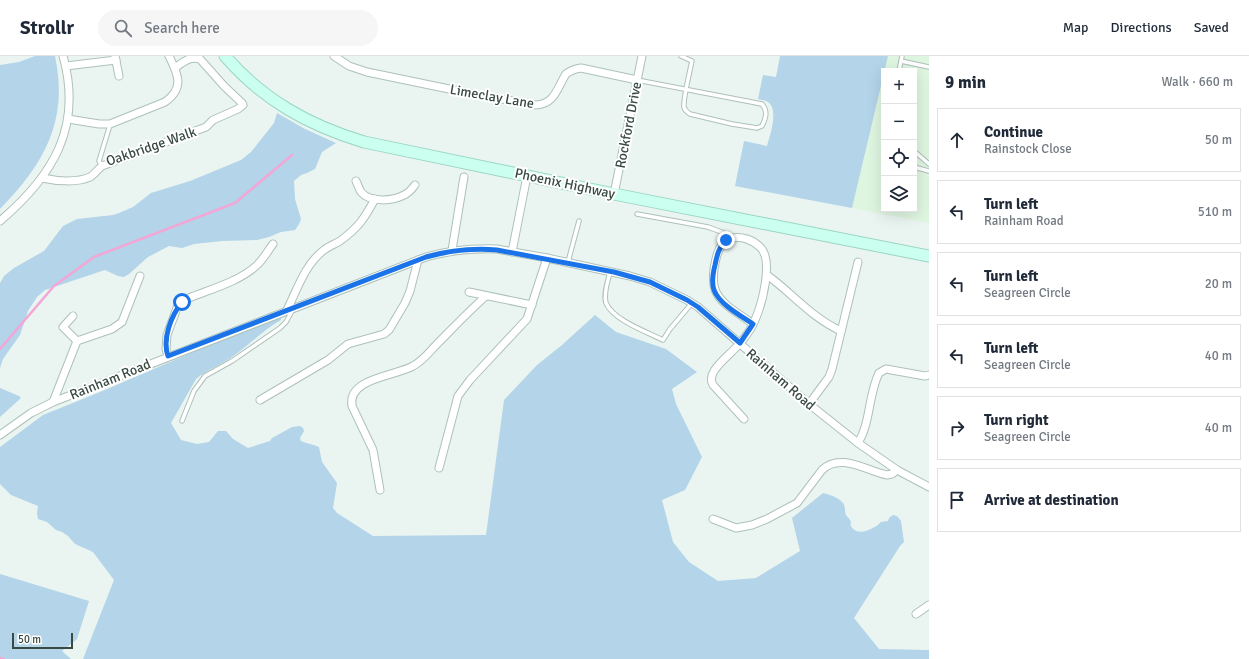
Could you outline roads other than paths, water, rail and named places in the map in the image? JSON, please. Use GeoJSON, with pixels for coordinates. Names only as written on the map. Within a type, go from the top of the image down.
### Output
{"type":"FeatureCollection","features":[{"type":"Feature","properties":{"kind":"main road","name":"Phoenix Highway"},"geometry":{"type":"LineString","coordinates":[[225,56],[244,77],[284,108],[337,134],[364,142],[614,194],[929,256]]}},
{"type":"Feature","properties":{"kind":"street"},"geometry":{"type":"LineString","coordinates":[[0,221],[34,190],[57,154],[68,119],[69,90],[66,66],[63,56]]}},
{"type":"Feature","properties":{"kind":"street"},"geometry":{"type":"LineString","coordinates":[[68,119],[99,124],[110,124],[165,102],[172,97],[178,84],[175,68],[169,56]]}},
{"type":"Feature","properties":{"kind":"street","name":"Limeclay Lane"},"geometry":{"type":"LineString","coordinates":[[334,56],[348,66],[367,72],[478,95],[536,105],[548,103],[552,99],[566,74],[575,69],[581,68],[637,80]]}},
{"type":"Feature","properties":{"kind":"street","name":"Rockford Drive"},"geometry":{"type":"LineString","coordinates":[[614,194],[642,56]]}},
{"type":"Feature","properties":{"kind":"street","name":"Oakbridge Walk"},"geometry":{"type":"LineString","coordinates":[[102,166],[206,127],[213,120],[238,109],[243,105],[200,59],[196,57],[191,58],[175,68]]}},
{"type":"Feature","properties":{"kind":"street"},"geometry":{"type":"LineString","coordinates":[[66,66],[115,58],[119,76]]}},
{"type":"Feature","properties":{"kind":"street"},"geometry":{"type":"LineString","coordinates":[[42,178],[64,182],[82,179],[91,177],[102,166]]}},
{"type":"Feature","properties":{"kind":"street"},"geometry":{"type":"LineString","coordinates":[[512,252],[527,176]]}},
{"type":"Feature","properties":{"kind":"street"},"geometry":{"type":"LineString","coordinates":[[452,250],[464,177]]}},
{"type":"Feature","properties":{"kind":"street"},"geometry":{"type":"LineString","coordinates":[[356,181],[362,193],[367,197],[389,200],[409,192],[415,185]]}},
{"type":"Feature","properties":{"kind":"street"},"geometry":{"type":"LineString","coordinates":[[290,309],[312,262],[324,250],[338,242],[358,227],[366,216],[375,198]]}},
{"type":"Feature","properties":{"kind":"street"},"geometry":{"type":"LineString","coordinates":[[744,419],[716,390],[711,381],[711,376],[716,368],[740,343],[753,324],[758,312],[767,275],[765,254],[762,248],[745,239],[731,238],[726,240],[717,254],[714,271],[714,289],[722,302],[753,324]]}},
{"type":"Feature","properties":{"kind":"street"},"geometry":{"type":"LineString","coordinates":[[168,356],[166,349],[167,335],[174,315],[182,302],[245,274],[260,262],[272,244]]}},
{"type":"Feature","properties":{"kind":"street","name":"Rainham Road"},"geometry":{"type":"LineString","coordinates":[[0,435],[31,413],[53,402],[168,356],[418,260],[452,250],[480,248],[547,258],[610,271],[650,282],[669,290],[692,303],[809,404],[858,443],[897,470],[929,487]]}},
{"type":"Feature","properties":{"kind":"street"},"geometry":{"type":"LineString","coordinates":[[439,468],[458,396],[470,380],[527,319],[547,258]]}},
{"type":"Feature","properties":{"kind":"street"},"geometry":{"type":"LineString","coordinates":[[260,400],[328,360],[348,344],[384,334],[389,330],[405,303],[418,260]]}},
{"type":"Feature","properties":{"kind":"street"},"geometry":{"type":"LineString","coordinates":[[809,404],[832,369],[858,262]]}},
{"type":"Feature","properties":{"kind":"street"},"geometry":{"type":"LineString","coordinates":[[767,275],[821,320],[831,327],[841,331]]}},
{"type":"Feature","properties":{"kind":"street"},"geometry":{"type":"LineString","coordinates":[[53,402],[77,341],[112,328],[122,322],[140,276]]}},
{"type":"Feature","properties":{"kind":"street"},"geometry":{"type":"LineString","coordinates":[[469,292],[532,305]]}},
{"type":"Feature","properties":{"kind":"street"},"geometry":{"type":"LineString","coordinates":[[380,490],[373,450],[352,406],[351,400],[353,394],[361,386],[370,381],[405,370],[420,361],[486,296]]}},
{"type":"Feature","properties":{"kind":"street"},"geometry":{"type":"LineString","coordinates":[[73,316],[63,327],[77,341]]}},
{"type":"Feature","properties":{"kind":"street"},"geometry":{"type":"LineString","coordinates":[[858,443],[865,430],[871,398],[879,372],[886,369],[925,376],[929,374]]}},
{"type":"Feature","properties":{"kind":"street"},"geometry":{"type":"LineString","coordinates":[[713,519],[736,528],[752,525],[768,519],[797,503],[827,464],[832,462],[838,461],[847,463],[887,475],[892,474],[897,470]]}},
{"type":"Feature","properties":{"kind":"street"},"geometry":{"type":"LineString","coordinates":[[916,614],[929,605]]}},
{"type":"Feature","properties":{"kind":"lane"},"geometry":{"type":"LineString","coordinates":[[681,56],[692,61]]}},
{"type":"Feature","properties":{"kind":"lane"},"geometry":{"type":"LineString","coordinates":[[637,80],[687,90],[762,104],[766,112],[762,126],[757,128],[732,124],[686,112],[684,106],[687,90],[693,56]]}},
{"type":"Feature","properties":{"kind":"lane"},"geometry":{"type":"LineString","coordinates":[[900,68],[902,56]]}},
{"type":"Feature","properties":{"kind":"lane"},"geometry":{"type":"LineString","coordinates":[[901,61],[929,67]]}},
{"type":"Feature","properties":{"kind":"lane","name":"Oakbridge Walk"},"geometry":{"type":"LineString","coordinates":[[102,166],[99,162],[110,124]]}},
{"type":"Feature","properties":{"kind":"lane"},"geometry":{"type":"LineString","coordinates":[[917,154],[929,164]]}},
{"type":"Feature","properties":{"kind":"lane"},"geometry":{"type":"LineString","coordinates":[[917,169],[929,171]]}},
{"type":"Feature","properties":{"kind":"lane"},"geometry":{"type":"LineString","coordinates":[[637,214],[708,227],[724,233],[731,238]]}},
{"type":"Feature","properties":{"kind":"lane"},"geometry":{"type":"LineString","coordinates":[[568,263],[579,221]]}},
{"type":"Feature","properties":{"kind":"lane"},"geometry":{"type":"LineString","coordinates":[[610,271],[606,298],[610,308],[618,318],[663,340],[670,329],[692,303]]}},
{"type":"Feature","properties":{"kind":"lane"},"geometry":{"type":"LineString","coordinates":[[182,421],[194,391],[205,376],[232,361],[280,328],[286,322],[290,309]]}},
{"type":"Feature","properties":{"kind":"waterway"},"geometry":{"type":"LineString","coordinates":[[0,349],[54,286],[94,257],[235,203],[292,155]]}},
{"type":"Feature","properties":{"kind":"waterway"},"geometry":{"type":"LineString","coordinates":[[0,658],[4,659]]}}]}
